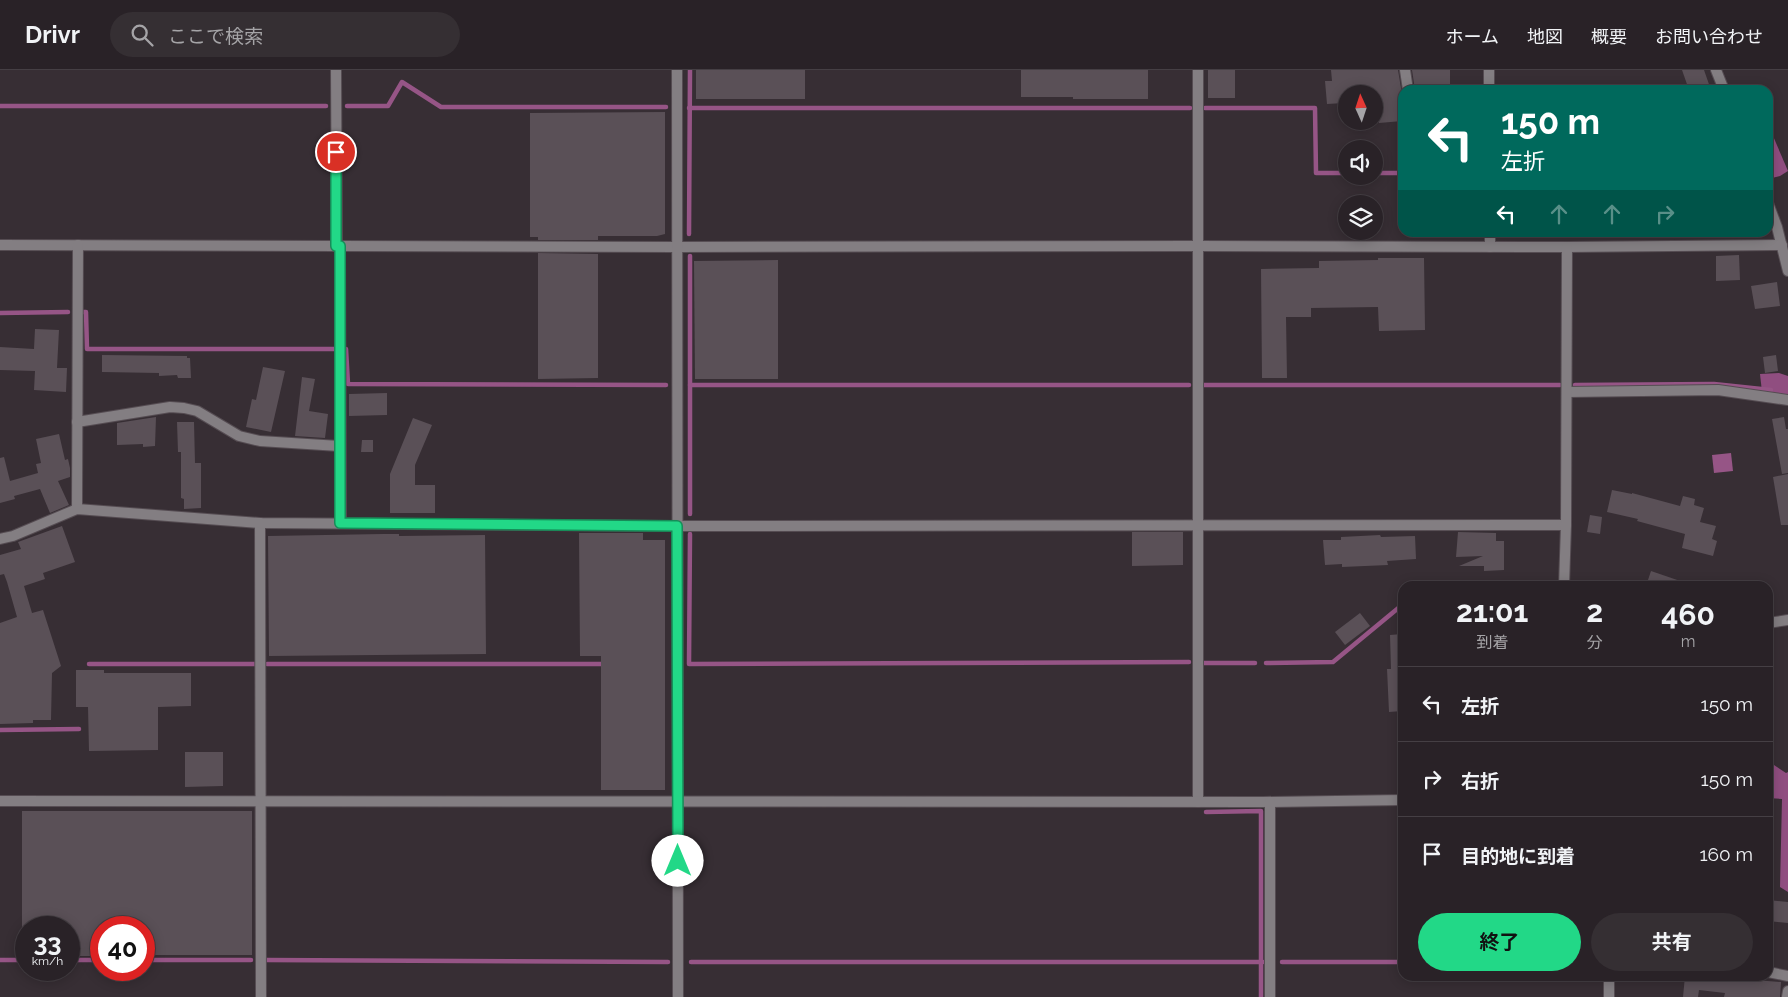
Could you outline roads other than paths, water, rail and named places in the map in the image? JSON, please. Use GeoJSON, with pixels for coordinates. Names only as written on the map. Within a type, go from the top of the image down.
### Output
{"type":"FeatureCollection","features":[{"type":"Feature","properties":{"kind":"street"},"geometry":{"type":"LineString","coordinates":[[336,70],[340,523]]}},
{"type":"Feature","properties":{"kind":"street"},"geometry":{"type":"LineString","coordinates":[[677,70],[678,997]]}},
{"type":"Feature","properties":{"kind":"street"},"geometry":{"type":"LineString","coordinates":[[1198,70],[1198,802]]}},
{"type":"Feature","properties":{"kind":"street"},"geometry":{"type":"LineString","coordinates":[[1405,70],[1407,85]]}},
{"type":"Feature","properties":{"kind":"street"},"geometry":{"type":"LineString","coordinates":[[1489,70],[1489,85]]}},
{"type":"Feature","properties":{"kind":"street"},"geometry":{"type":"LineString","coordinates":[[1716,70],[1722,85]]}},
{"type":"Feature","properties":{"kind":"street"},"geometry":{"type":"LineString","coordinates":[[1773,218],[1788,271]]}},
{"type":"Feature","properties":{"kind":"street"},"geometry":{"type":"LineString","coordinates":[[1490,237],[1490,247]]}},
{"type":"Feature","properties":{"kind":"street"},"geometry":{"type":"LineString","coordinates":[[0,245],[1567,247],[1782,245]]}},
{"type":"Feature","properties":{"kind":"street"},"geometry":{"type":"LineString","coordinates":[[77,509],[78,246]]}},
{"type":"Feature","properties":{"kind":"street"},"geometry":{"type":"LineString","coordinates":[[1564,581],[1567,247]]}},
{"type":"Feature","properties":{"kind":"street"},"geometry":{"type":"LineString","coordinates":[[1567,392],[1718,390],[1788,400]]}},
{"type":"Feature","properties":{"kind":"street"},"geometry":{"type":"LineString","coordinates":[[78,422],[170,407],[184,408],[205,415],[239,436],[260,441],[339,446]]}},
{"type":"Feature","properties":{"kind":"street"},"geometry":{"type":"LineString","coordinates":[[0,539],[13,536],[77,509],[260,524],[677,526],[1566,525]]}},
{"type":"Feature","properties":{"kind":"street"},"geometry":{"type":"LineString","coordinates":[[260,524],[261,997]]}},
{"type":"Feature","properties":{"kind":"street"},"geometry":{"type":"LineString","coordinates":[[1773,622],[1788,620]]}},
{"type":"Feature","properties":{"kind":"street"},"geometry":{"type":"LineString","coordinates":[[0,801],[1270,802],[1398,800]]}},
{"type":"Feature","properties":{"kind":"street"},"geometry":{"type":"LineString","coordinates":[[1270,802],[1270,997]]}},
{"type":"Feature","properties":{"kind":"street"},"geometry":{"type":"LineString","coordinates":[[1773,973],[1788,976]]}},
{"type":"Feature","properties":{"kind":"street"},"geometry":{"type":"LineString","coordinates":[[1609,981],[1609,997]]}},
{"type":"Feature","properties":{"kind":"street"},"geometry":{"type":"LineString","coordinates":[[1787,997],[1788,991]]}},
{"type":"Feature","properties":{"kind":"waterway"},"geometry":{"type":"LineString","coordinates":[[689,234],[690,70]]}},
{"type":"Feature","properties":{"kind":"waterway"},"geometry":{"type":"LineString","coordinates":[[347,106],[388,106],[402,82],[441,107],[666,107]]}},
{"type":"Feature","properties":{"kind":"waterway"},"geometry":{"type":"LineString","coordinates":[[0,106],[326,106]]}},
{"type":"Feature","properties":{"kind":"waterway"},"geometry":{"type":"LineString","coordinates":[[689,108],[1190,108]]}},
{"type":"Feature","properties":{"kind":"waterway"},"geometry":{"type":"LineString","coordinates":[[1205,108],[1315,108],[1316,173],[1338,173]]}},
{"type":"Feature","properties":{"kind":"waterway"},"geometry":{"type":"LineString","coordinates":[[1383,173],[1398,173]]}},
{"type":"Feature","properties":{"kind":"waterway"},"geometry":{"type":"LineString","coordinates":[[690,256],[690,514]]}},
{"type":"Feature","properties":{"kind":"waterway"},"geometry":{"type":"LineString","coordinates":[[0,313],[68,312]]}},
{"type":"Feature","properties":{"kind":"waterway"},"geometry":{"type":"LineString","coordinates":[[83,312],[86,312],[87,349],[335,349]]}},
{"type":"Feature","properties":{"kind":"waterway"},"geometry":{"type":"LineString","coordinates":[[344,349],[346,349],[348,384],[666,385]]}},
{"type":"Feature","properties":{"kind":"waterway"},"geometry":{"type":"LineString","coordinates":[[1575,385],[1714,384],[1771,390]]}},
{"type":"Feature","properties":{"kind":"waterway"},"geometry":{"type":"LineString","coordinates":[[690,385],[1189,385]]}},
{"type":"Feature","properties":{"kind":"waterway"},"geometry":{"type":"LineString","coordinates":[[1204,385],[1560,385]]}},
{"type":"Feature","properties":{"kind":"waterway"},"geometry":{"type":"LineString","coordinates":[[690,534],[689,664],[1189,662]]}},
{"type":"Feature","properties":{"kind":"waterway"},"geometry":{"type":"LineString","coordinates":[[1266,663],[1333,662],[1398,608]]}},
{"type":"Feature","properties":{"kind":"waterway"},"geometry":{"type":"LineString","coordinates":[[1204,663],[1255,663]]}},
{"type":"Feature","properties":{"kind":"waterway"},"geometry":{"type":"LineString","coordinates":[[89,664],[256,664]]}},
{"type":"Feature","properties":{"kind":"waterway"},"geometry":{"type":"LineString","coordinates":[[267,664],[605,664]]}},
{"type":"Feature","properties":{"kind":"waterway"},"geometry":{"type":"LineString","coordinates":[[0,730],[79,729]]}},
{"type":"Feature","properties":{"kind":"waterway"},"geometry":{"type":"LineString","coordinates":[[1206,812],[1261,811],[1261,997]]}},
{"type":"Feature","properties":{"kind":"waterway"},"geometry":{"type":"LineString","coordinates":[[0,960],[15,960]]}},
{"type":"Feature","properties":{"kind":"waterway"},"geometry":{"type":"LineString","coordinates":[[80,960],[90,960]]}},
{"type":"Feature","properties":{"kind":"waterway"},"geometry":{"type":"LineString","coordinates":[[155,960],[251,960]]}},
{"type":"Feature","properties":{"kind":"waterway"},"geometry":{"type":"LineString","coordinates":[[266,960],[668,962]]}},
{"type":"Feature","properties":{"kind":"waterway"},"geometry":{"type":"LineString","coordinates":[[691,962],[1263,962]]}},
{"type":"Feature","properties":{"kind":"waterway"},"geometry":{"type":"LineString","coordinates":[[1282,962],[1398,962]]}}]}
